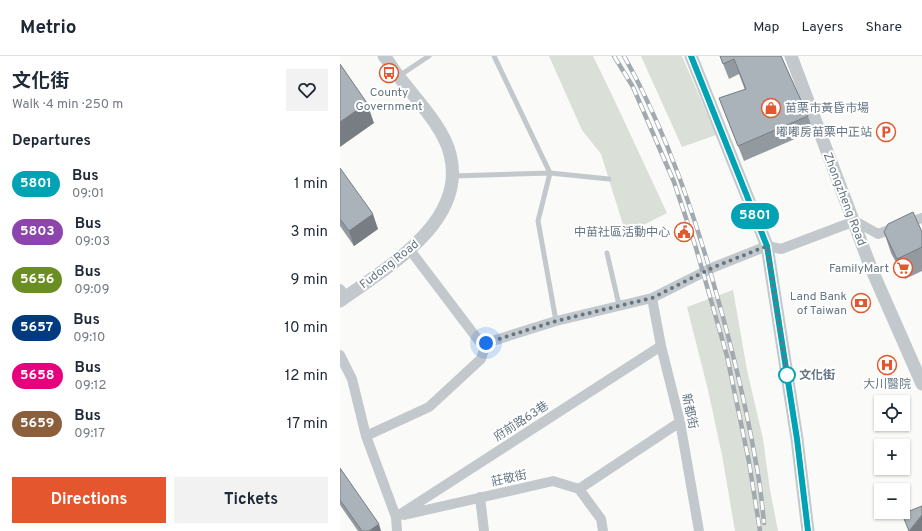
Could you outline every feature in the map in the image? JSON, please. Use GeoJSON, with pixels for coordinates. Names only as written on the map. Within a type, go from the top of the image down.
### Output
{"type":"FeatureCollection","features":[{"type":"Feature","properties":{"kind":"street","name":"Fudong Road"},"geometry":{"type":"LineString","coordinates":[[342,296],[410,250],[428,233],[444,209],[453,176],[450,154],[446,143],[433,120],[398,77],[384,56]]}},
{"type":"Feature","properties":{"kind":"street","name":"Zhongzheng Road"},"geometry":{"type":"LineString","coordinates":[[791,56],[871,268],[922,384]]}},
{"type":"Feature","properties":{"kind":"street"},"geometry":{"type":"LineString","coordinates":[[694,57],[767,246],[797,439],[808,531]]}},
{"type":"Feature","properties":{"kind":"street"},"geometry":{"type":"LineString","coordinates":[[410,250],[479,341],[486,343],[556,321],[652,298],[714,267],[767,246],[782,249],[854,221],[878,234],[922,218]]}},
{"type":"Feature","properties":{"kind":"street","name":"新都街"},"geometry":{"type":"LineString","coordinates":[[652,298],[661,346],[680,422],[699,531]]}},
{"type":"Feature","properties":{"kind":"street"},"geometry":{"type":"LineString","coordinates":[[366,436],[429,407],[481,359],[486,343]]}},
{"type":"Feature","properties":{"kind":"street","name":"府前路63巷"},"geometry":{"type":"LineString","coordinates":[[396,517],[661,346]]}},
{"type":"Feature","properties":{"kind":"street"},"geometry":{"type":"LineString","coordinates":[[340,355],[352,378],[366,436],[396,517],[397,531]]}},
{"type":"Feature","properties":{"kind":"street"},"geometry":{"type":"LineString","coordinates":[[603,531],[602,519],[579,489],[680,422]]}},
{"type":"Feature","properties":{"kind":"street","name":"莊敬街"},"geometry":{"type":"LineString","coordinates":[[396,517],[553,481],[579,489]]}},
{"type":"Feature","properties":{"kind":"street"},"geometry":{"type":"LineString","coordinates":[[480,497],[484,531]]}},
{"type":"Feature","properties":{"kind":"lane"},"geometry":{"type":"LineString","coordinates":[[398,77],[429,56]]}},
{"type":"Feature","properties":{"kind":"lane"},"geometry":{"type":"LineString","coordinates":[[494,56],[550,173],[538,221],[556,321]]}},
{"type":"Feature","properties":{"kind":"lane"},"geometry":{"type":"LineString","coordinates":[[453,176],[550,173],[609,179]]}},
{"type":"Feature","properties":{"kind":"lane"},"geometry":{"type":"LineString","coordinates":[[607,253],[618,305]]}},
{"type":"Feature","properties":{"kind":"shaded area"},"geometry":{"type":"Polygon","coordinates":[[[549,56],[593,56],[667,213],[626,234],[601,154],[582,130],[549,56]]]}},
{"type":"Feature","properties":{"kind":"shaded area"},"geometry":{"type":"Polygon","coordinates":[[[641,56],[682,56],[716,135],[682,147],[641,56]]]}},
{"type":"Feature","properties":{"kind":"shaded area"},"geometry":{"type":"Polygon","coordinates":[[[733,290],[747,370],[763,439],[770,490],[778,531],[735,531],[722,455],[708,390],[687,307],[733,290]]]}},
{"type":"Feature","properties":{"kind":"building","name":"苗栗市黃昏市場"},"geometry":{"type":"Polygon","coordinates":[[[720,56],[781,56],[808,116],[738,146],[719,98],[746,89],[734,59],[723,64],[720,56]]]}},
{"type":"Feature","properties":{"kind":"building"},"geometry":{"type":"Polygon","coordinates":[[[340,64],[367,103],[340,122],[340,64]]]}},
{"type":"Feature","properties":{"kind":"building"},"geometry":{"type":"Polygon","coordinates":[[[340,168],[373,214],[349,231],[340,219],[340,168]]]}},
{"type":"Feature","properties":{"kind":"building"},"geometry":{"type":"Polygon","coordinates":[[[913,212],[922,232],[922,247],[897,259],[884,232],[888,224],[913,212]]]}},
{"type":"Feature","properties":{"kind":"building"},"geometry":{"type":"Polygon","coordinates":[[[340,468],[379,524],[369,531],[362,531],[340,500],[340,468]]]}},
{"type":"Feature","properties":{"kind":"building"},"geometry":{"type":"Polygon","coordinates":[[[922,506],[922,515],[909,531],[904,519],[910,519],[910,511],[922,506]]]}},
{"type":"Feature","properties":{"kind":"railway"},"geometry":{"type":"LineString","coordinates":[[614,56],[633,87],[674,182],[696,248],[727,356],[749,462],[760,531]]}},
{"type":"Feature","properties":{"kind":"railway"},"geometry":{"type":"LineString","coordinates":[[624,56],[653,112],[677,171],[707,262],[728,334],[743,398],[759,478],[764,523]]}},
{"type":"Feature","properties":{"kind":"bus line","name":"5801"},"geometry":{"type":"LineString","coordinates":[[691,56],[767,246],[797,439],[808,531]]}},
{"type":"Feature","properties":{"kind":"place","name":"County Government"},"geometry":{"type":"Point","coordinates":[389,73]}},
{"type":"Feature","properties":{"kind":"place","name":"苗栗市黃昏市場"},"geometry":{"type":"Point","coordinates":[771,108]}},
{"type":"Feature","properties":{"kind":"place","name":"嘟嘟房苗栗中正站"},"geometry":{"type":"Point","coordinates":[886,132]}},
{"type":"Feature","properties":{"kind":"place","name":"中苗社區活動中心"},"geometry":{"type":"Point","coordinates":[684,232]}},
{"type":"Feature","properties":{"kind":"place","name":"FamilyMart"},"geometry":{"type":"Point","coordinates":[903,268]}},
{"type":"Feature","properties":{"kind":"place","name":"Land Bank of Taiwan"},"geometry":{"type":"Point","coordinates":[861,303]}},
{"type":"Feature","properties":{"kind":"place","name":"大川醫院"},"geometry":{"type":"Point","coordinates":[887,365]}},
{"type":"Feature","properties":{"kind":"place","name":"文化街"},"geometry":{"type":"Point","coordinates":[787,375]}},
{"type":"Feature","properties":{"kind":"route"},"geometry":{"type":"LineString","coordinates":[[486,343],[556,321],[652,298],[714,267],[767,246],[788,381],[787,375]]}}]}
